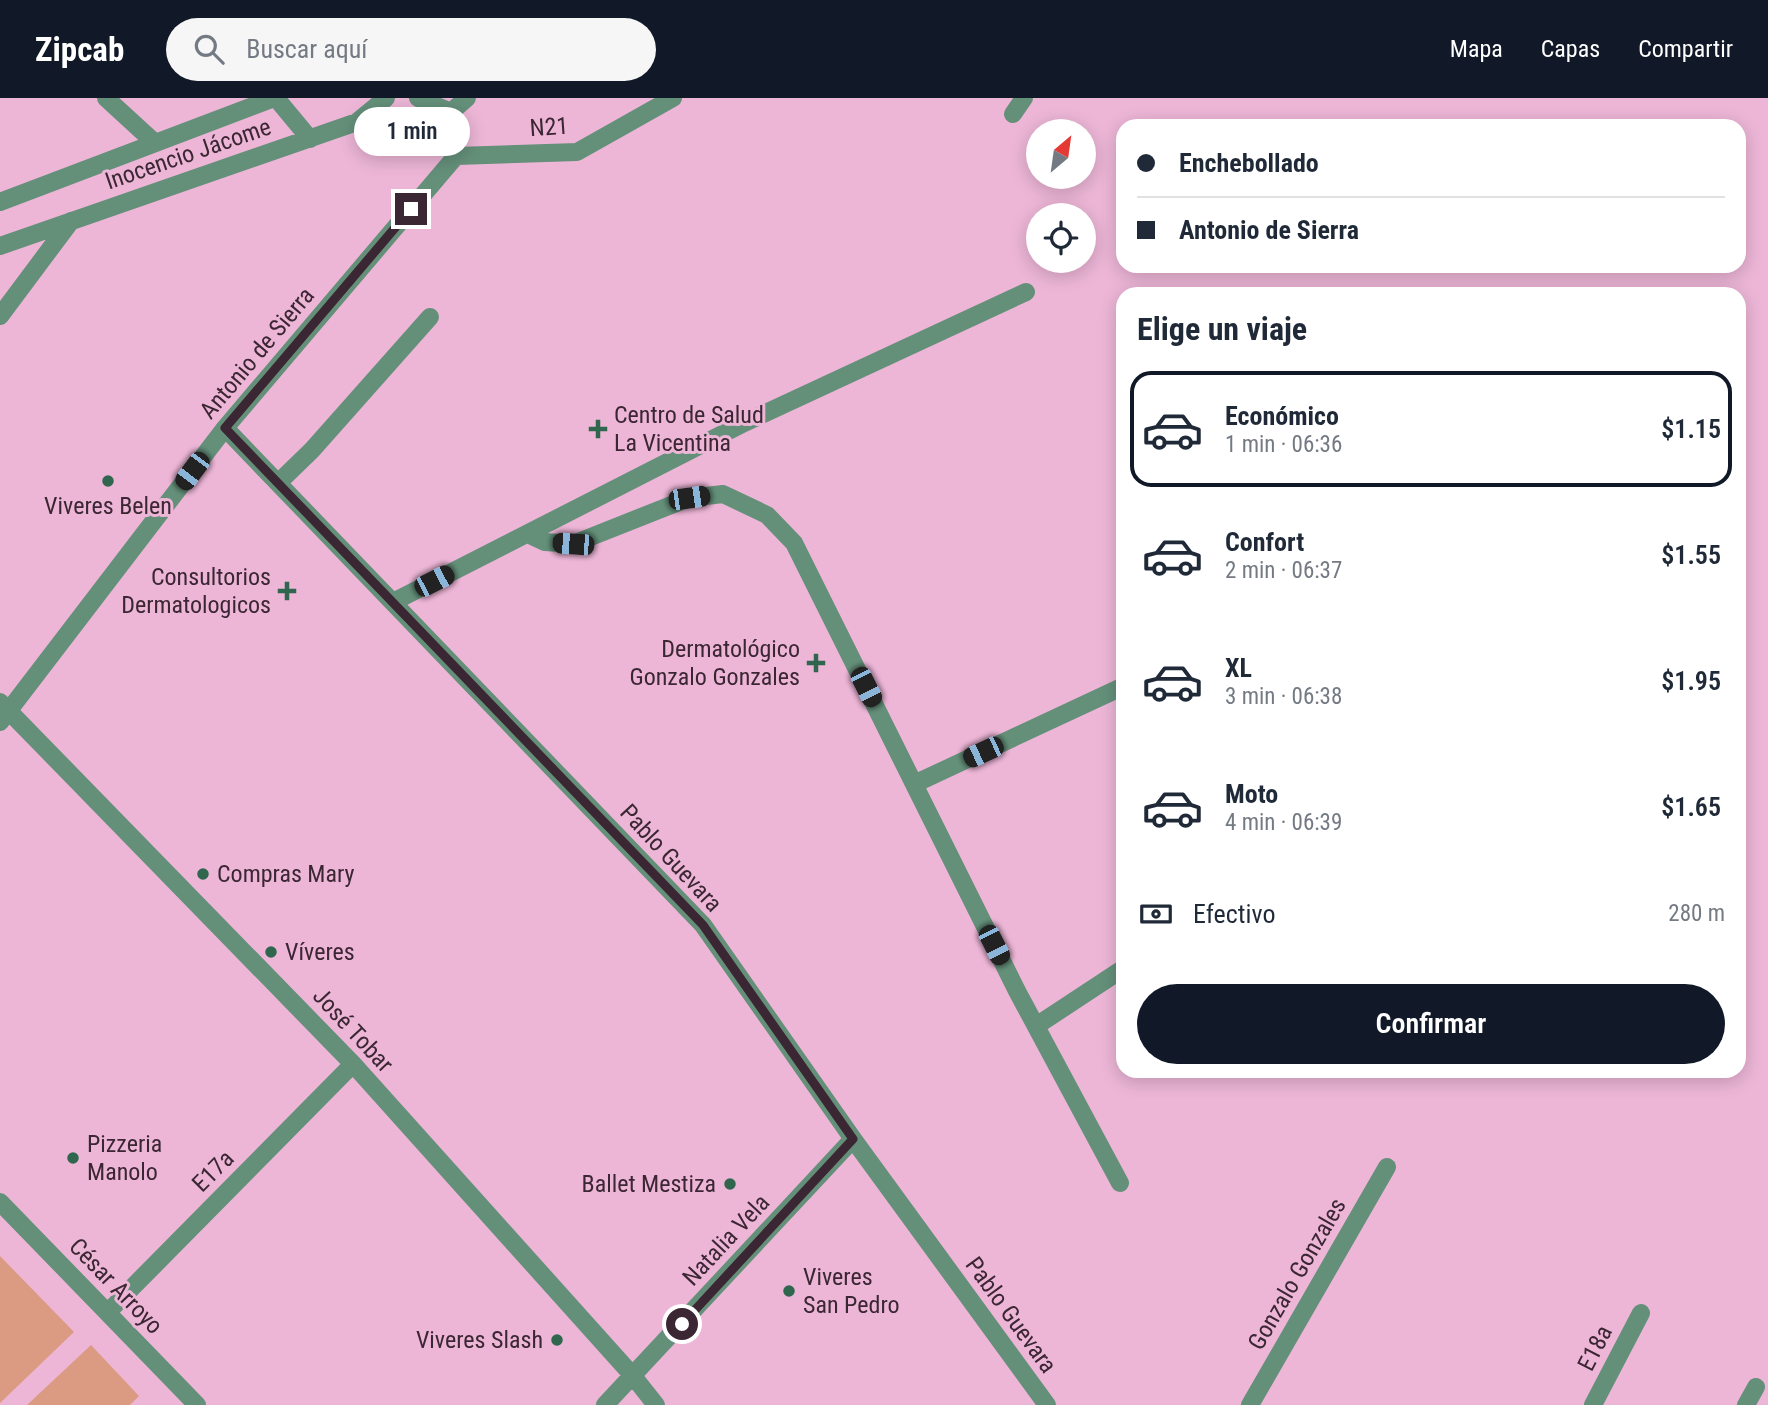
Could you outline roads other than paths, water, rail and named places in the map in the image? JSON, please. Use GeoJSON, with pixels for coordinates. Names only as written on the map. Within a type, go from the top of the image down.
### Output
{"type":"FeatureCollection","features":[{"type":"Feature","properties":{"kind":"street"},"geometry":{"type":"LineString","coordinates":[[106,98],[155,143]]}},
{"type":"Feature","properties":{"kind":"street"},"geometry":{"type":"LineString","coordinates":[[275,98],[310,139]]}},
{"type":"Feature","properties":{"kind":"street","name":"Inocencio Jácome"},"geometry":{"type":"LineString","coordinates":[[0,202],[275,98]]}},
{"type":"Feature","properties":{"kind":"street","name":"Inocencio Jácome"},"geometry":{"type":"LineString","coordinates":[[0,246],[357,122],[386,98]]}},
{"type":"Feature","properties":{"kind":"street"},"geometry":{"type":"LineString","coordinates":[[418,98],[451,112]]}},
{"type":"Feature","properties":{"kind":"street"},"geometry":{"type":"LineString","coordinates":[[451,112],[467,98]]}},
{"type":"Feature","properties":{"kind":"street","name":"N21"},"geometry":{"type":"LineString","coordinates":[[456,156],[577,152],[673,98]]}},
{"type":"Feature","properties":{"kind":"street"},"geometry":{"type":"LineString","coordinates":[[1013,114],[1024,98]]}},
{"type":"Feature","properties":{"kind":"street"},"geometry":{"type":"LineString","coordinates":[[451,112],[456,156]]}},
{"type":"Feature","properties":{"kind":"street","name":"Antonio de Sierra"},"geometry":{"type":"LineString","coordinates":[[3,711],[225,428],[456,156]]}},
{"type":"Feature","properties":{"kind":"street"},"geometry":{"type":"LineString","coordinates":[[0,316],[71,220]]}},
{"type":"Feature","properties":{"kind":"street"},"geometry":{"type":"LineString","coordinates":[[393,602],[744,423],[1026,292]]}},
{"type":"Feature","properties":{"kind":"street"},"geometry":{"type":"LineString","coordinates":[[278,483],[312,450],[430,317]]}},
{"type":"Feature","properties":{"kind":"street","name":"Pablo Guevara"},"geometry":{"type":"LineString","coordinates":[[225,428],[703,925],[853,1139],[1047,1405]]}},
{"type":"Feature","properties":{"kind":"street"},"geometry":{"type":"LineString","coordinates":[[528,534],[545,542],[573,544],[689,498],[723,494],[767,515],[794,543],[1036,1026],[1120,1183]]}},
{"type":"Feature","properties":{"kind":"street"},"geometry":{"type":"LineString","coordinates":[[914,784],[1116,693]]}},
{"type":"Feature","properties":{"kind":"street","name":"José Tobar"},"geometry":{"type":"LineString","coordinates":[[3,711],[353,1064],[656,1405]]}},
{"type":"Feature","properties":{"kind":"street"},"geometry":{"type":"LineString","coordinates":[[1036,1026],[1116,973]]}},
{"type":"Feature","properties":{"kind":"street","name":"E17a"},"geometry":{"type":"LineString","coordinates":[[108,1312],[353,1064]]}},
{"type":"Feature","properties":{"kind":"street","name":"Natalia Vela"},"geometry":{"type":"LineString","coordinates":[[605,1405],[853,1139]]}},
{"type":"Feature","properties":{"kind":"street","name":"Gonzalo Gonzales"},"geometry":{"type":"LineString","coordinates":[[1250,1405],[1387,1167]]}},
{"type":"Feature","properties":{"kind":"street","name":"César Arroyo"},"geometry":{"type":"LineString","coordinates":[[0,1202],[197,1405]]}},
{"type":"Feature","properties":{"kind":"street","name":"E18a"},"geometry":{"type":"LineString","coordinates":[[1593,1405],[1641,1313]]}},
{"type":"Feature","properties":{"kind":"street"},"geometry":{"type":"LineString","coordinates":[[1746,1405],[1756,1387]]}},
{"type":"Feature","properties":{"kind":"place","name":"Centro de Salud La Vicentina"},"geometry":{"type":"Point","coordinates":[598,429]}},
{"type":"Feature","properties":{"kind":"place","name":"Viveres Belen"},"geometry":{"type":"Point","coordinates":[108,481]}},
{"type":"Feature","properties":{"kind":"place","name":"Consultorios Dermatologicos"},"geometry":{"type":"Point","coordinates":[287,591]}},
{"type":"Feature","properties":{"kind":"place","name":"Dermatológico Gonzalo Gonzales"},"geometry":{"type":"Point","coordinates":[816,663]}},
{"type":"Feature","properties":{"kind":"place","name":"Compras Mary"},"geometry":{"type":"Point","coordinates":[203,874]}},
{"type":"Feature","properties":{"kind":"place","name":"Víveres"},"geometry":{"type":"Point","coordinates":[271,952]}},
{"type":"Feature","properties":{"kind":"place","name":"Pizzeria Manolo"},"geometry":{"type":"Point","coordinates":[73,1158]}},
{"type":"Feature","properties":{"kind":"place","name":"Ballet Mestiza"},"geometry":{"type":"Point","coordinates":[730,1184]}},
{"type":"Feature","properties":{"kind":"place","name":"Viveres San Pedro"},"geometry":{"type":"Point","coordinates":[789,1291]}},
{"type":"Feature","properties":{"kind":"place","name":"Viveres Slash"},"geometry":{"type":"Point","coordinates":[557,1340]}}]}
